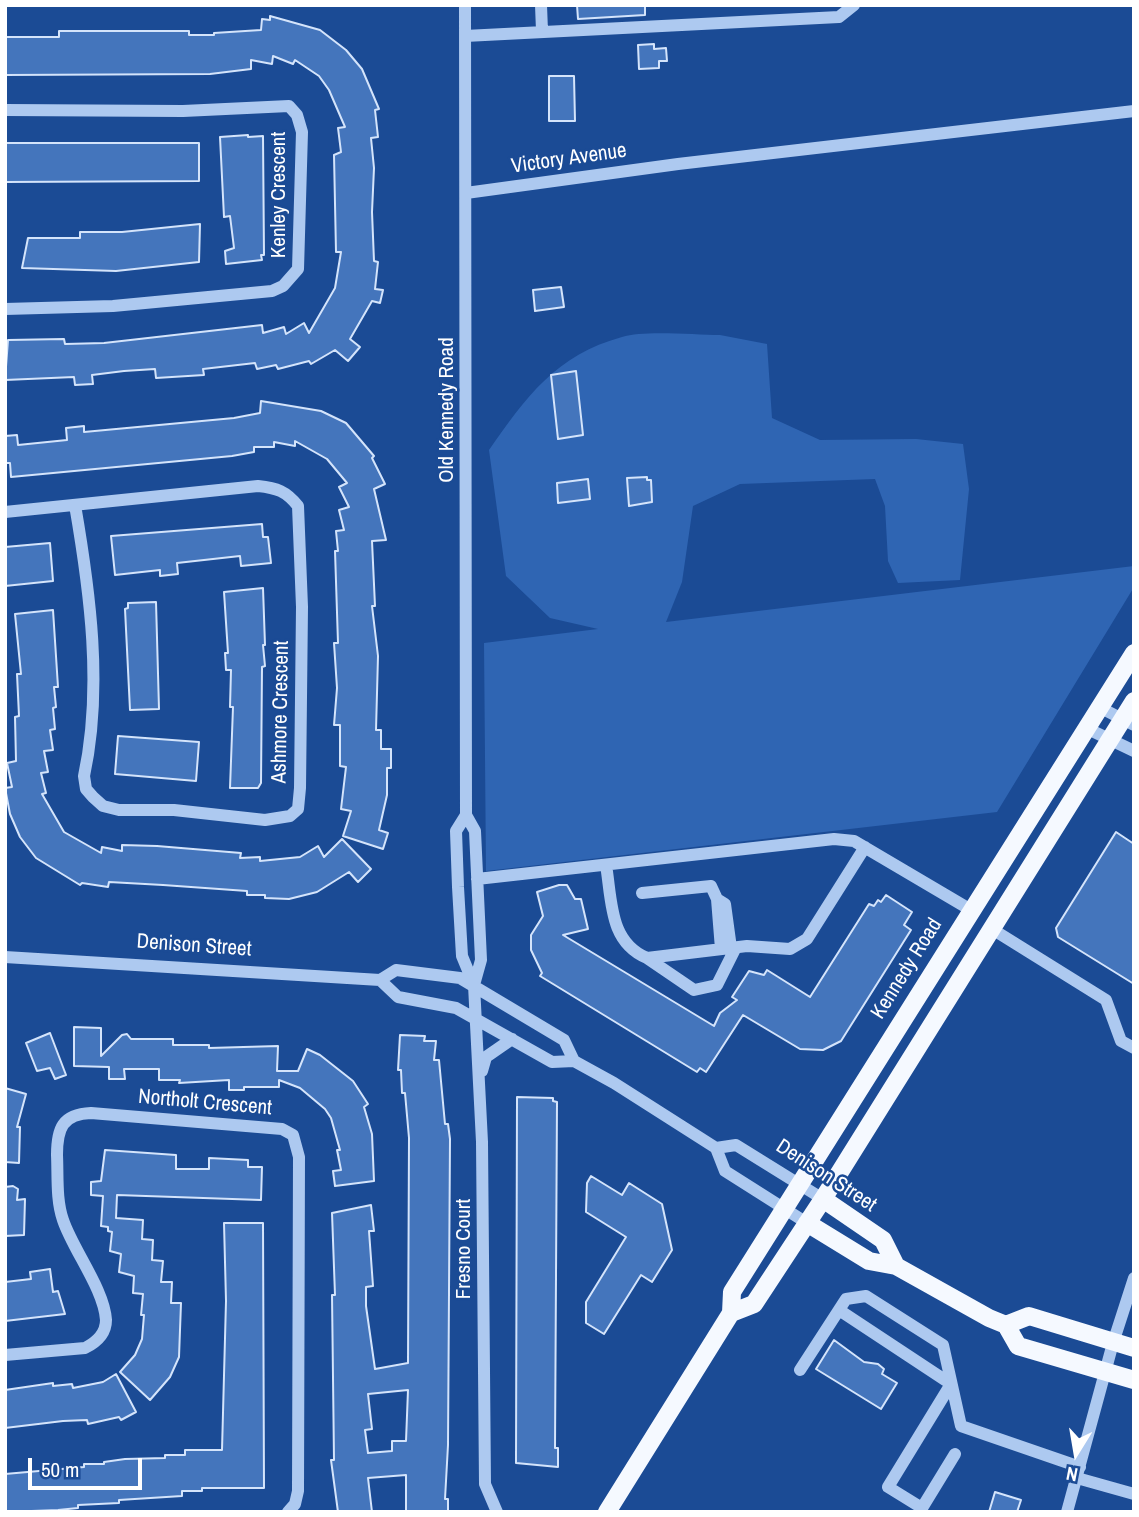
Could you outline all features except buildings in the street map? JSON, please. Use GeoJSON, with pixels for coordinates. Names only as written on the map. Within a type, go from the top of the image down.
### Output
{"type":"FeatureCollection","features":[{"type":"Feature","properties":{"kind":"main road","name":"Kennedy Road"},"geometry":{"type":"LineString","coordinates":[[607,1512],[731,1313],[732,1292],[1134,653]]}},
{"type":"Feature","properties":{"kind":"main road","name":"Kennedy Road"},"geometry":{"type":"LineString","coordinates":[[731,1313],[754,1304],[823,1199],[1111,740],[1128,722],[1134,701]]}},
{"type":"Feature","properties":{"kind":"main road","name":"Denison Street"},"geometry":{"type":"LineString","coordinates":[[823,1199],[883,1240],[896,1266]]}},
{"type":"Feature","properties":{"kind":"main road","name":"Denison Street"},"geometry":{"type":"LineString","coordinates":[[807,1223],[869,1261],[896,1266],[1006,1325],[1018,1346],[1134,1380]]}},
{"type":"Feature","properties":{"kind":"main road"},"geometry":{"type":"LineString","coordinates":[[1006,1325],[1029,1315],[1134,1348]]}},
{"type":"Feature","properties":{"kind":"street","name":"Old Kennedy Road"},"geometry":{"type":"LineString","coordinates":[[465,5],[466,815],[475,831],[481,960],[474,985]]}},
{"type":"Feature","properties":{"kind":"street"},"geometry":{"type":"LineString","coordinates":[[541,5],[542,31]]}},
{"type":"Feature","properties":{"kind":"street"},"geometry":{"type":"LineString","coordinates":[[465,36],[839,17],[854,5]]}},
{"type":"Feature","properties":{"kind":"street","name":"Kenley Crescent"},"geometry":{"type":"LineString","coordinates":[[5,110],[183,111],[289,106],[296,115],[302,132],[298,269],[283,286],[272,291],[113,306],[5,309]]}},
{"type":"Feature","properties":{"kind":"street","name":"Victory Avenue"},"geometry":{"type":"LineString","coordinates":[[466,193],[678,164],[1134,111]]}},
{"type":"Feature","properties":{"kind":"street","name":"Ashmore Crescent"},"geometry":{"type":"LineString","coordinates":[[5,512],[258,486],[279,488],[298,506],[302,607],[300,788],[298,809],[290,816],[265,820],[174,810],[119,810],[103,806],[86,789],[84,776],[92,706],[93,660],[83,553],[75,505]]}},
{"type":"Feature","properties":{"kind":"street"},"geometry":{"type":"LineString","coordinates":[[1099,707],[1128,722]]}},
{"type":"Feature","properties":{"kind":"street"},"geometry":{"type":"LineString","coordinates":[[1086,728],[1134,751]]}},
{"type":"Feature","properties":{"kind":"street","name":"Old Kennedy Road"},"geometry":{"type":"LineString","coordinates":[[466,815],[456,831],[458,887],[462,956],[474,985]]}},
{"type":"Feature","properties":{"kind":"street"},"geometry":{"type":"LineString","coordinates":[[477,879],[834,839],[854,841],[971,910]]}},
{"type":"Feature","properties":{"kind":"street"},"geometry":{"type":"LineString","coordinates":[[648,958],[758,945],[779,950],[799,946],[814,931],[865,847]]}},
{"type":"Feature","properties":{"kind":"street"},"geometry":{"type":"LineString","coordinates":[[606,865],[618,935],[625,945],[694,990],[717,985],[729,948],[725,904],[718,899],[711,886],[642,893]]}},
{"type":"Feature","properties":{"kind":"street"},"geometry":{"type":"LineString","coordinates":[[992,929],[1106,1000],[1121,1041],[1134,1048]]}},
{"type":"Feature","properties":{"kind":"street","name":"Denison Street"},"geometry":{"type":"LineString","coordinates":[[5,957],[380,980],[396,971],[450,975],[474,985],[564,1040],[574,1061],[716,1148],[725,1171],[807,1223]]}},
{"type":"Feature","properties":{"kind":"street","name":"Denison Street"},"geometry":{"type":"LineString","coordinates":[[380,980],[398,997],[443,1004],[474,1016],[552,1062],[574,1061]]}},
{"type":"Feature","properties":{"kind":"street","name":"Fresno Court"},"geometry":{"type":"LineString","coordinates":[[474,985],[480,1078],[485,1484],[497,1512]]}},
{"type":"Feature","properties":{"kind":"street"},"geometry":{"type":"LineString","coordinates":[[480,1078],[486,1057],[512,1039]]}},
{"type":"Feature","properties":{"kind":"street","name":"Northolt Crescent"},"geometry":{"type":"LineString","coordinates":[[5,1355],[85,1348],[97,1343],[104,1332],[104,1309],[62,1220],[59,1206],[57,1139],[60,1125],[69,1116],[91,1113],[282,1129],[293,1135],[299,1157],[298,1490],[295,1504],[288,1512]]}},
{"type":"Feature","properties":{"kind":"street","name":"Denison Street"},"geometry":{"type":"LineString","coordinates":[[716,1148],[736,1145],[823,1199]]}},
{"type":"Feature","properties":{"kind":"street"},"geometry":{"type":"LineString","coordinates":[[1067,1512],[1113,1343],[1134,1278]]}},
{"type":"Feature","properties":{"kind":"street"},"geometry":{"type":"LineString","coordinates":[[800,1370],[846,1299],[866,1296],[943,1345],[961,1426],[1134,1494]]}},
{"type":"Feature","properties":{"kind":"street"},"geometry":{"type":"LineString","coordinates":[[839,1310],[951,1384]]}},
{"type":"Feature","properties":{"kind":"street"},"geometry":{"type":"LineString","coordinates":[[951,1384],[888,1487],[922,1508],[955,1454]]}},
{"type":"Feature","properties":{"kind":"shaded area"},"geometry":{"type":"Polygon","coordinates":[[[631,335],[720,335],[767,344],[772,418],[820,440],[916,439],[963,444],[969,489],[960,580],[898,583],[888,561],[885,506],[875,479],[740,484],[693,506],[682,582],[666,622],[1134,566],[1134,587],[997,812],[486,871],[484,643],[598,629],[550,618],[506,576],[489,450],[545,380],[579,355],[599,345],[631,335]]]}}]}
